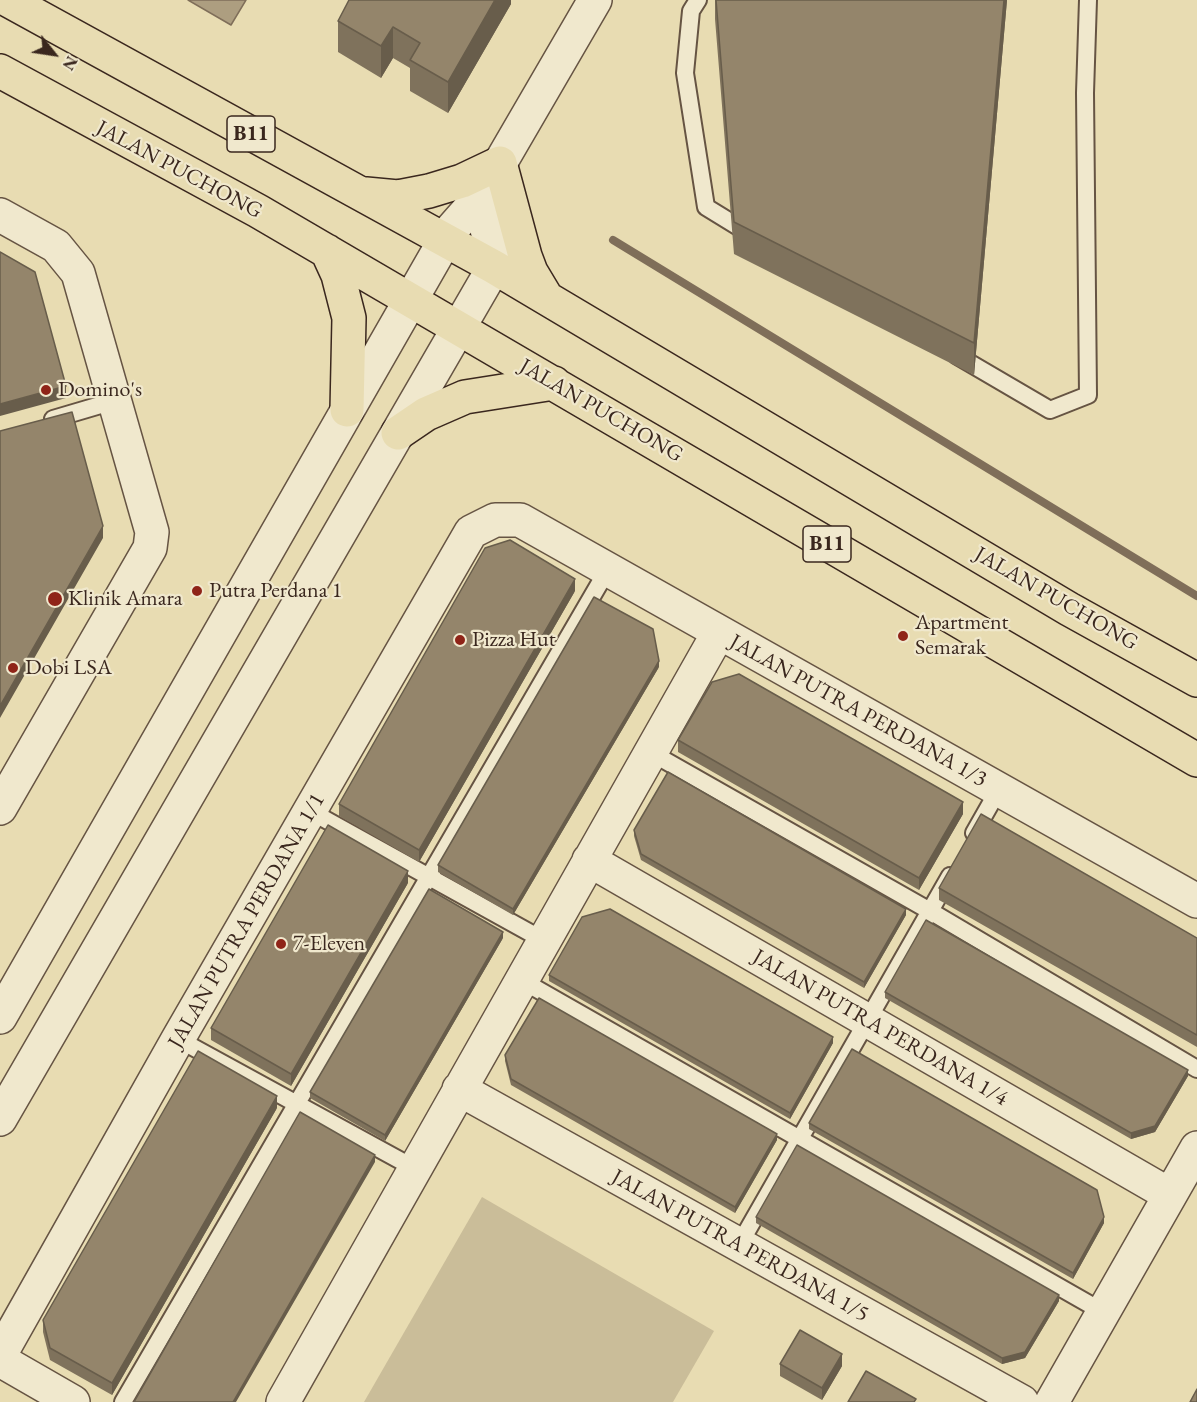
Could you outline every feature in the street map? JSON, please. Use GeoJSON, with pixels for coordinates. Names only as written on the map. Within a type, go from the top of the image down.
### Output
{"type":"FeatureCollection","features":[{"type":"Feature","properties":{"kind":"main road","name":"JALAN PUCHONG"},"geometry":{"type":"LineString","coordinates":[[8,0],[494,267],[1069,609],[1197,680]]}},
{"type":"Feature","properties":{"kind":"main road","name":"JALAN PUCHONG"},"geometry":{"type":"LineString","coordinates":[[0,72],[258,211],[1197,760]]}},
{"type":"Feature","properties":{"kind":"main road"},"geometry":{"type":"LineString","coordinates":[[361,193],[398,197],[429,191],[462,181],[501,163],[517,230],[528,264],[548,299]]}},
{"type":"Feature","properties":{"kind":"main road"},"geometry":{"type":"LineString","coordinates":[[327,251],[338,275],[349,318],[347,410]]}},
{"type":"Feature","properties":{"kind":"main road"},"geometry":{"type":"LineString","coordinates":[[398,433],[426,414],[465,397],[554,383]]}},
{"type":"Feature","properties":{"kind":"street"},"geometry":{"type":"LineString","coordinates":[[0,1017],[445,240],[481,196],[595,0]]}},
{"type":"Feature","properties":{"kind":"street"},"geometry":{"type":"LineString","coordinates":[[0,1119],[494,267],[481,196]]}},
{"type":"Feature","properties":{"kind":"street"},"geometry":{"type":"LineString","coordinates":[[0,215],[56,246],[78,273],[152,532],[150,548],[0,808]]}},
{"type":"Feature","properties":{"kind":"street","name":"JALAN PUTRA PERDANA 1/1"},"geometry":{"type":"LineString","coordinates":[[0,1355],[178,1039],[471,532],[495,520],[520,520]]}},
{"type":"Feature","properties":{"kind":"street","name":"JALAN PUTRA PERDANA 1/3"},"geometry":{"type":"LineString","coordinates":[[520,520],[1197,901]]}},
{"type":"Feature","properties":{"kind":"street"},"geometry":{"type":"LineString","coordinates":[[283,1402],[719,632]]}},
{"type":"Feature","properties":{"kind":"street","name":"JALAN PUTRA PERDANA 1/4"},"geometry":{"type":"LineString","coordinates":[[589,860],[1170,1195]]}},
{"type":"Feature","properties":{"kind":"street","name":"JALAN PUTRA PERDANA 1/5"},"geometry":{"type":"LineString","coordinates":[[459,1089],[1022,1402]]}},
{"type":"Feature","properties":{"kind":"street"},"geometry":{"type":"LineString","coordinates":[[1052,1402],[1197,1148]]}},
{"type":"Feature","properties":{"kind":"street"},"geometry":{"type":"LineString","coordinates":[[0,1360],[73,1402]]}},
{"type":"Feature","properties":{"kind":"lane"},"geometry":{"type":"LineString","coordinates":[[698,0],[691,11],[685,73],[706,207],[766,243]]}},
{"type":"Feature","properties":{"kind":"lane"},"geometry":{"type":"LineString","coordinates":[[939,345],[1050,410],[1088,395],[1085,93],[1088,0]]}},
{"type":"Feature","properties":{"kind":"lane"},"geometry":{"type":"LineString","coordinates":[[34,425],[114,401]]}},
{"type":"Feature","properties":{"kind":"lane"},"geometry":{"type":"LineString","coordinates":[[123,1402],[608,570]]}},
{"type":"Feature","properties":{"kind":"lane"},"geometry":{"type":"LineString","coordinates":[[651,752],[930,911],[1197,1069]]}},
{"type":"Feature","properties":{"kind":"lane"},"geometry":{"type":"LineString","coordinates":[[739,1245],[999,789]]}},
{"type":"Feature","properties":{"kind":"lane"},"geometry":{"type":"LineString","coordinates":[[310,811],[543,940]]}},
{"type":"Feature","properties":{"kind":"lane"},"geometry":{"type":"LineString","coordinates":[[521,980],[1103,1312]]}},
{"type":"Feature","properties":{"kind":"lane"},"geometry":{"type":"LineString","coordinates":[[178,1039],[414,1168]]}},
{"type":"Feature","properties":{"kind":"shaded area"},"geometry":{"type":"Polygon","coordinates":[[[188,0],[246,0],[231,25],[188,0]]]}},
{"type":"Feature","properties":{"kind":"shaded area"},"geometry":{"type":"Polygon","coordinates":[[[482,1197],[714,1331],[673,1402],[364,1402],[482,1197]]]}},
{"type":"Feature","properties":{"kind":"building"},"geometry":{"type":"Polygon","coordinates":[[[349,0],[495,0],[448,82],[410,60],[420,43],[393,27],[381,46],[338,21],[349,0]]]}},
{"type":"Feature","properties":{"kind":"building"},"geometry":{"type":"Polygon","coordinates":[[[716,0],[1004,0],[974,343],[734,222],[716,0]]]}},
{"type":"Feature","properties":{"kind":"building"},"geometry":{"type":"Polygon","coordinates":[[[0,252],[35,272],[66,386],[0,404],[0,252]]]}},
{"type":"Feature","properties":{"kind":"building"},"geometry":{"type":"Polygon","coordinates":[[[72,412],[103,526],[0,706],[0,431],[72,412]]]}},
{"type":"Feature","properties":{"kind":"building"},"geometry":{"type":"Polygon","coordinates":[[[510,540],[575,579],[419,850],[339,804],[485,548],[510,540]]]}},
{"type":"Feature","properties":{"kind":"building"},"geometry":{"type":"Polygon","coordinates":[[[594,597],[653,629],[659,661],[513,909],[438,865],[594,597]]]}},
{"type":"Feature","properties":{"kind":"building"},"geometry":{"type":"Polygon","coordinates":[[[739,674],[963,802],[919,878],[678,740],[712,682],[739,674]]]}},
{"type":"Feature","properties":{"kind":"building"},"geometry":{"type":"Polygon","coordinates":[[[668,772],[906,909],[864,982],[641,854],[634,830],[668,772]]]}},
{"type":"Feature","properties":{"kind":"building"},"geometry":{"type":"Polygon","coordinates":[[[981,814],[1197,938],[1197,1035],[939,888],[981,814]]]}},
{"type":"Feature","properties":{"kind":"building"},"geometry":{"type":"Polygon","coordinates":[[[328,825],[408,871],[291,1074],[211,1028],[328,825]]]}},
{"type":"Feature","properties":{"kind":"building"},"geometry":{"type":"Polygon","coordinates":[[[429,889],[503,932],[385,1135],[310,1092],[429,889]]]}},
{"type":"Feature","properties":{"kind":"building"},"geometry":{"type":"Polygon","coordinates":[[[610,909],[833,1037],[790,1113],[549,975],[582,917],[610,909]]]}},
{"type":"Feature","properties":{"kind":"building"},"geometry":{"type":"Polygon","coordinates":[[[926,920],[1188,1070],[1155,1126],[1131,1133],[885,992],[926,920]]]}},
{"type":"Feature","properties":{"kind":"building"},"geometry":{"type":"Polygon","coordinates":[[[539,998],[777,1134],[735,1207],[511,1079],[505,1055],[539,998]]]}},
{"type":"Feature","properties":{"kind":"building"},"geometry":{"type":"Polygon","coordinates":[[[852,1049],[1097,1190],[1104,1217],[1073,1273],[809,1123],[852,1049]]]}},
{"type":"Feature","properties":{"kind":"building"},"geometry":{"type":"Polygon","coordinates":[[[198,1051],[277,1096],[112,1383],[50,1348],[43,1320],[198,1051]]]}},
{"type":"Feature","properties":{"kind":"building"},"geometry":{"type":"Polygon","coordinates":[[[300,1112],[375,1155],[233,1402],[134,1402],[300,1112]]]}},
{"type":"Feature","properties":{"kind":"building"},"geometry":{"type":"Polygon","coordinates":[[[797,1145],[1059,1295],[1025,1352],[1002,1358],[756,1217],[797,1145]]]}},
{"type":"Feature","properties":{"kind":"building"},"geometry":{"type":"Polygon","coordinates":[[[800,1330],[842,1354],[822,1388],[780,1364],[800,1330]]]}},
{"type":"Feature","properties":{"kind":"building"},"geometry":{"type":"Polygon","coordinates":[[[866,1371],[916,1399],[914,1402],[848,1402],[866,1371]]]}},
{"type":"Feature","properties":{"kind":"building"},"geometry":{"type":"Polygon","coordinates":[[[1197,1389],[1197,1402],[1190,1402],[1197,1389]]]}},
{"type":"Feature","properties":{"kind":"waterway"},"geometry":{"type":"LineString","coordinates":[[613,240],[1197,596]]}},
{"type":"Feature","properties":{"kind":"place","name":"Domino's"},"geometry":{"type":"Point","coordinates":[46,390]}},
{"type":"Feature","properties":{"kind":"place","name":"Putra Perdana 1"},"geometry":{"type":"Point","coordinates":[197,591]}},
{"type":"Feature","properties":{"kind":"place","name":"Klinik Amara"},"geometry":{"type":"Point","coordinates":[55,599]}},
{"type":"Feature","properties":{"kind":"place","name":"Apartment Semarak"},"geometry":{"type":"Point","coordinates":[903,636]}},
{"type":"Feature","properties":{"kind":"place","name":"Pizza Hut"},"geometry":{"type":"Point","coordinates":[460,640]}},
{"type":"Feature","properties":{"kind":"place","name":"Dobi LSA"},"geometry":{"type":"Point","coordinates":[13,668]}},
{"type":"Feature","properties":{"kind":"place","name":"7-Eleven"},"geometry":{"type":"Point","coordinates":[281,944]}}]}
